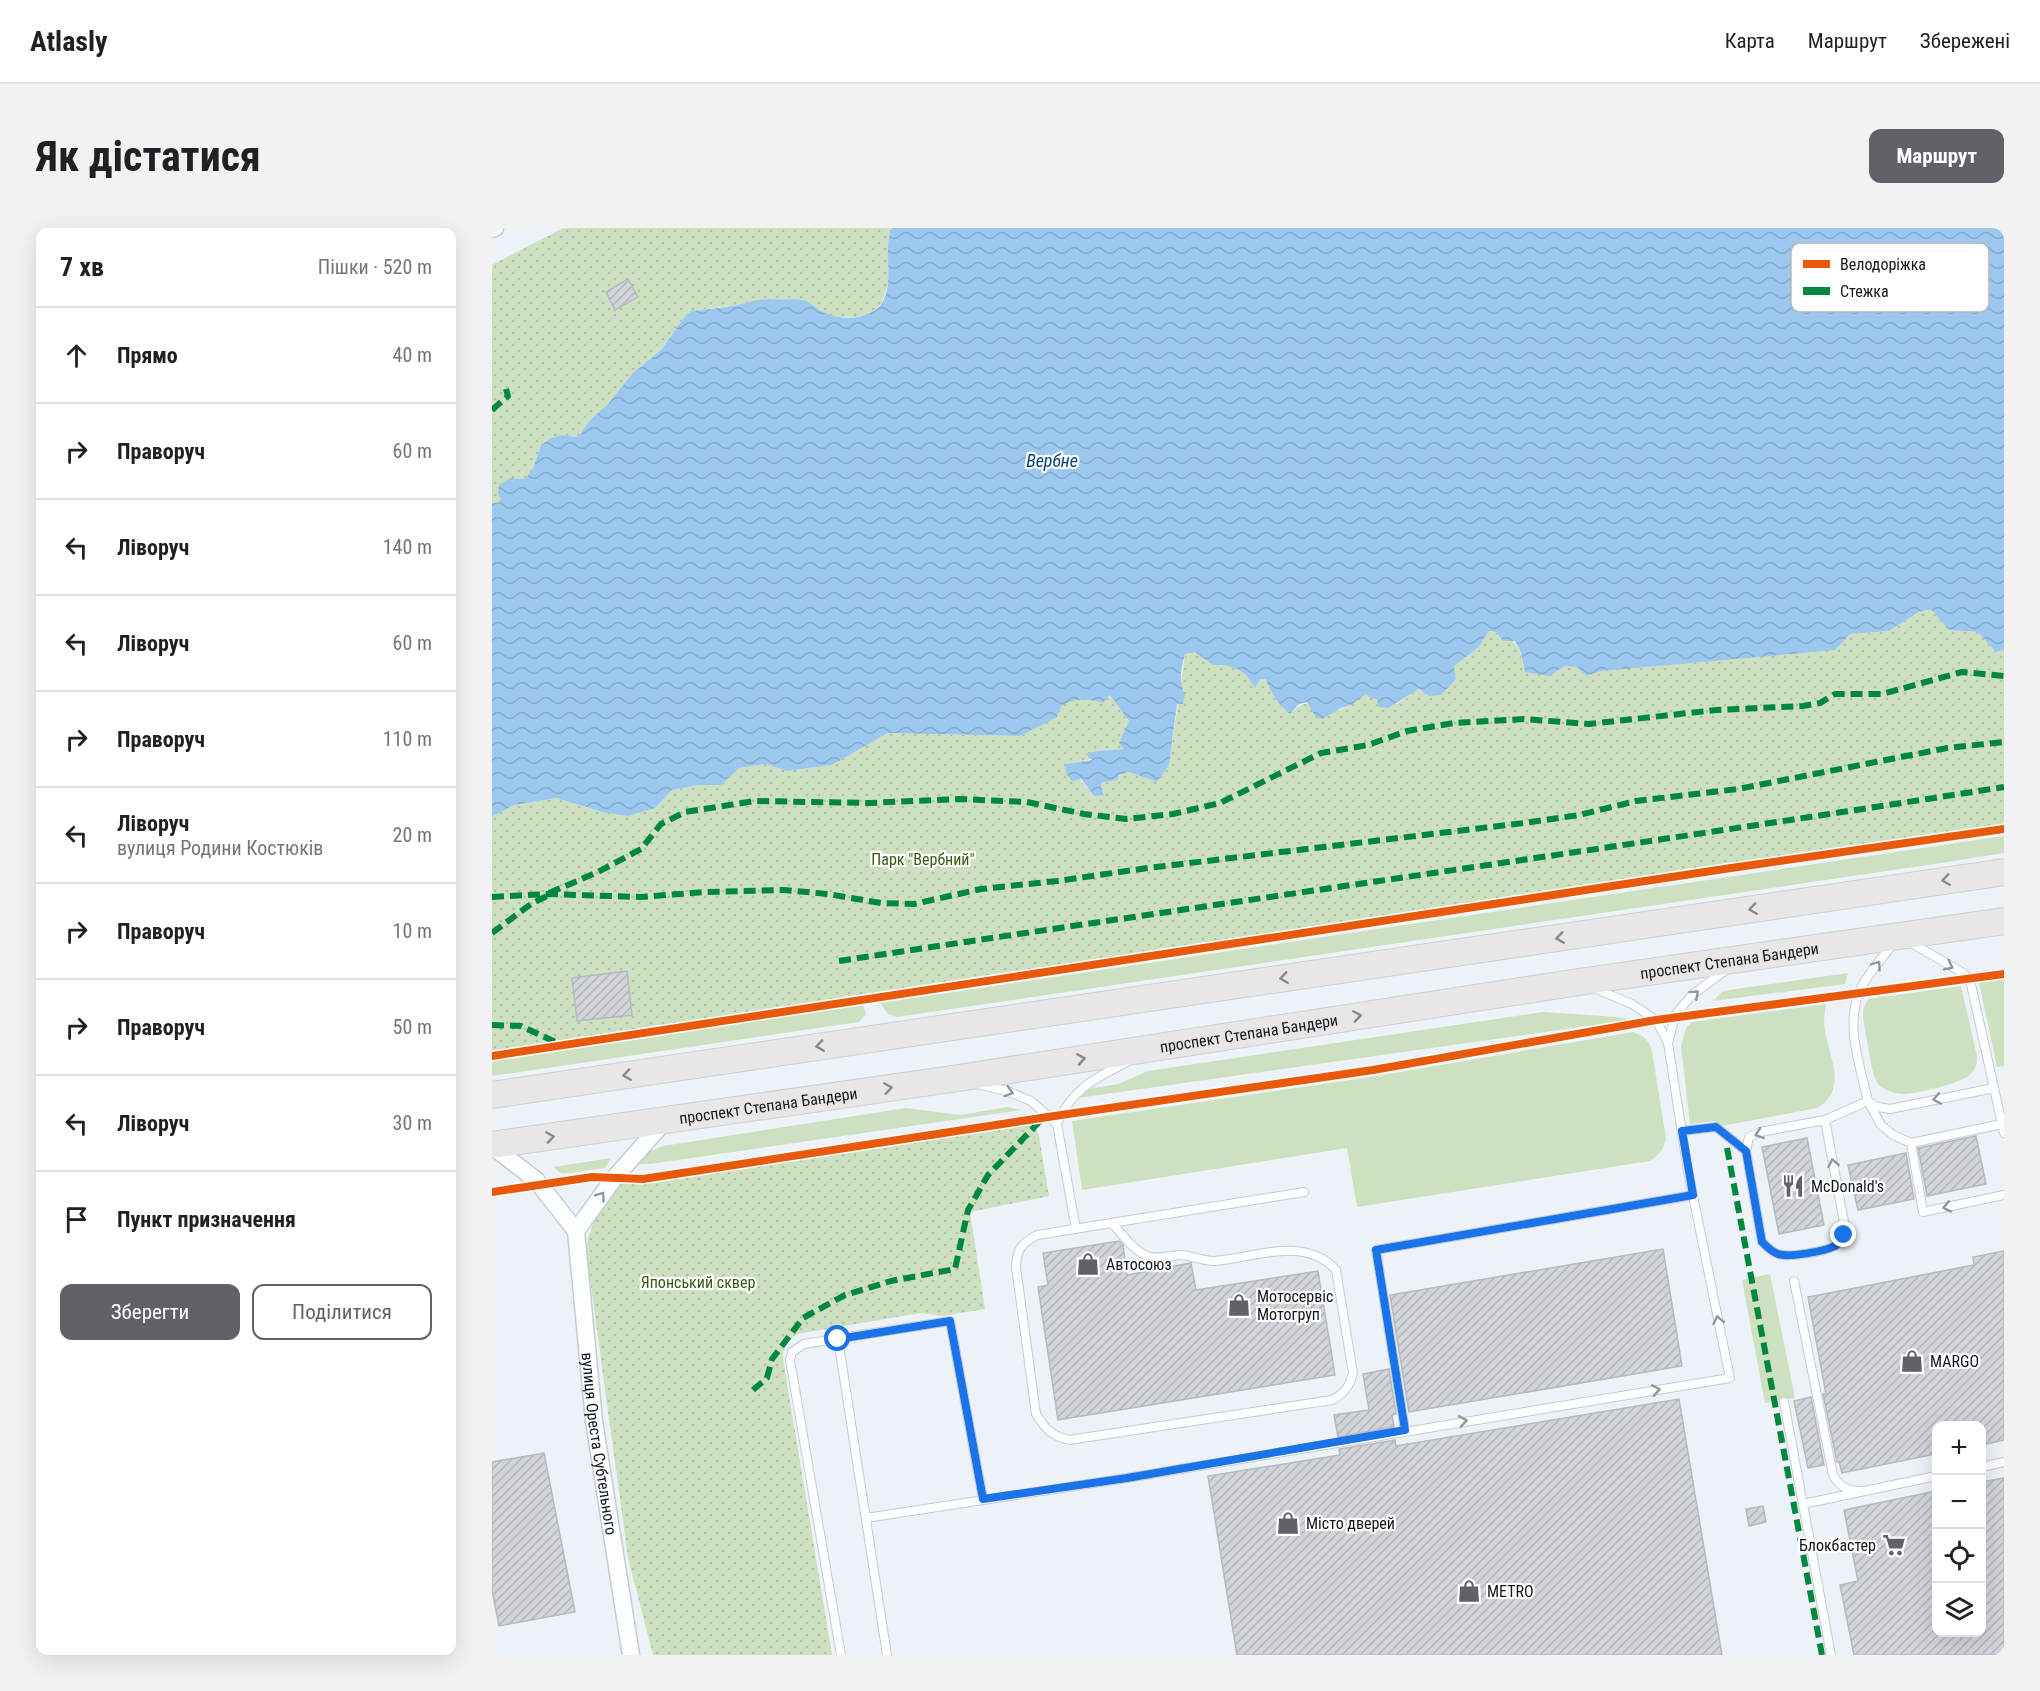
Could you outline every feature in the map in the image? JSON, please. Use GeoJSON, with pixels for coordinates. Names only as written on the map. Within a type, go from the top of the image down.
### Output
{"type":"FeatureCollection","features":[{"type":"Feature","properties":{"kind":"main road"},"geometry":{"type":"LineString","coordinates":[[492,1095],[2004,872]]}},
{"type":"Feature","properties":{"kind":"main road","name":"проспект Степана Бандери"},"geometry":{"type":"LineString","coordinates":[[492,1146],[952,1079],[1580,982],[2004,921]]}},
{"type":"Feature","properties":{"kind":"street"},"geometry":{"type":"LineString","coordinates":[[492,1146],[537,1180],[576,1231],[615,1177],[664,1122]]}},
{"type":"Feature","properties":{"kind":"street","name":"вулиця Ореста Субтельного"},"geometry":{"type":"LineString","coordinates":[[576,1231],[594,1422],[632,1655]]}},
{"type":"Feature","properties":{"kind":"lane"},"geometry":{"type":"LineString","coordinates":[[2002,1124],[1911,1143],[1893,1135],[1881,1125],[1868,1101],[1852,1030],[1853,1013],[1861,987],[1899,936],[1963,973],[1970,980],[1994,1088],[2002,1124],[2004,1133]]}},
{"type":"Feature","properties":{"kind":"lane"},"geometry":{"type":"LineString","coordinates":[[1668,1043],[1674,1018],[1692,995],[1742,958]]}},
{"type":"Feature","properties":{"kind":"lane"},"geometry":{"type":"LineString","coordinates":[[866,1518],[1127,1478],[1405,1430],[1730,1378],[1693,1195],[1668,1043],[1656,1020],[1632,1005],[1580,982]]}},
{"type":"Feature","properties":{"kind":"lane"},"geometry":{"type":"LineString","coordinates":[[1057,1124],[1071,1100],[1088,1082],[1154,1048]]}},
{"type":"Feature","properties":{"kind":"lane"},"geometry":{"type":"LineString","coordinates":[[952,1079],[1007,1091],[1031,1101],[1057,1124],[1076,1229]]}},
{"type":"Feature","properties":{"kind":"lane"},"geometry":{"type":"LineString","coordinates":[[1868,1101],[1878,1107],[1890,1109],[1994,1088]]}},
{"type":"Feature","properties":{"kind":"lane"},"geometry":{"type":"LineString","coordinates":[[1825,1120],[1845,1227],[1844,1235],[1841,1242],[1834,1247],[1791,1256],[1779,1254],[1767,1248],[1762,1242],[1746,1151],[1749,1137],[1760,1132],[1825,1120],[1868,1101]]}},
{"type":"Feature","properties":{"kind":"lane"},"geometry":{"type":"LineString","coordinates":[[1682,1131],[1716,1127],[1746,1151]]}},
{"type":"Feature","properties":{"kind":"lane"},"geometry":{"type":"LineString","coordinates":[[1911,1143],[1923,1212],[2004,1195]]}},
{"type":"Feature","properties":{"kind":"lane"},"geometry":{"type":"LineString","coordinates":[[1112,1223],[1133,1246],[1150,1257],[1183,1255],[1211,1261],[1295,1250],[1314,1254],[1328,1261],[1336,1270],[1353,1373],[1342,1395],[1332,1400],[1069,1440],[1056,1437],[1044,1427],[1036,1414],[1016,1267],[1017,1252],[1026,1241],[1037,1235],[1304,1192]]}},
{"type":"Feature","properties":{"kind":"lane"},"geometry":{"type":"LineString","coordinates":[[1405,1430],[1376,1250],[1693,1195]]}},
{"type":"Feature","properties":{"kind":"lane"},"geometry":{"type":"LineString","coordinates":[[1794,1281],[1833,1476],[1843,1487],[1851,1491],[1862,1491]]}},
{"type":"Feature","properties":{"kind":"lane"},"geometry":{"type":"LineString","coordinates":[[841,1655],[790,1360],[792,1352],[804,1344],[950,1321],[983,1499]]}},
{"type":"Feature","properties":{"kind":"lane"},"geometry":{"type":"LineString","coordinates":[[838,1339],[887,1655]]}},
{"type":"Feature","properties":{"kind":"lane"},"geometry":{"type":"LineString","coordinates":[[1784,1402],[1831,1655]]}},
{"type":"Feature","properties":{"kind":"lane"},"geometry":{"type":"LineString","coordinates":[[1986,1466],[2004,1462]]}},
{"type":"Feature","properties":{"kind":"lane"},"geometry":{"type":"LineString","coordinates":[[1803,1504],[1932,1477]]}},
{"type":"Feature","properties":{"kind":"green space"},"geometry":{"type":"Polygon","coordinates":[[[563,228],[892,228],[888,247],[890,273],[882,302],[873,313],[858,317],[836,317],[821,312],[803,300],[766,299],[691,311],[661,350],[631,375],[608,404],[590,420],[580,435],[577,437],[562,435],[551,438],[541,445],[533,468],[525,479],[511,478],[502,502],[492,503],[492,265],[563,228]]]}},
{"type":"Feature","properties":{"kind":"green space","name":"Парк \"Вербний\""},"geometry":{"type":"Polygon","coordinates":[[[1931,608],[1949,630],[1978,632],[1996,652],[2004,650],[2004,824],[492,1051],[492,817],[514,805],[557,798],[602,812],[655,808],[672,790],[699,785],[721,785],[739,768],[766,764],[787,771],[832,765],[888,733],[1020,736],[1073,699],[1088,699],[1103,703],[1110,695],[1129,721],[1125,731],[1124,749],[1097,751],[1092,759],[1066,764],[1094,796],[1104,794],[1101,787],[1102,782],[1129,772],[1157,782],[1169,765],[1185,654],[1195,652],[1213,665],[1238,669],[1255,687],[1260,679],[1266,679],[1275,698],[1290,714],[1301,705],[1309,704],[1329,714],[1351,705],[1366,694],[1396,704],[1419,689],[1429,696],[1456,679],[1454,666],[1478,648],[1489,631],[1511,639],[1519,649],[1525,672],[1565,666],[1577,667],[1586,676],[1601,671],[1850,634],[1889,631],[1919,612],[1931,608]]]}},
{"type":"Feature","properties":{"kind":"green space"},"geometry":{"type":"Polygon","coordinates":[[[2004,836],[2004,853],[1941,863],[897,1017],[888,1014],[880,1003],[2004,836]]]}},
{"type":"Feature","properties":{"kind":"green space"},"geometry":{"type":"Polygon","coordinates":[[[1848,973],[1845,984],[1713,1001],[1722,992],[1729,990],[1848,973]]]}},
{"type":"Feature","properties":{"kind":"green space"},"geometry":{"type":"Polygon","coordinates":[[[2004,978],[2004,1066],[1997,1067],[1979,982],[2004,978]]]}},
{"type":"Feature","properties":{"kind":"green space"},"geometry":{"type":"Polygon","coordinates":[[[1961,986],[1977,1056],[1972,1072],[1963,1079],[1938,1088],[1905,1094],[1895,1093],[1879,1085],[1872,1068],[1863,1021],[1864,1007],[1869,999],[1961,986]]]}},
{"type":"Feature","properties":{"kind":"green space"},"geometry":{"type":"Polygon","coordinates":[[[1826,1004],[1824,1023],[1835,1080],[1833,1090],[1827,1100],[1817,1108],[1722,1126],[1715,1121],[1690,1124],[1681,1046],[1686,1028],[1692,1022],[1826,1004]]]}},
{"type":"Feature","properties":{"kind":"green space"},"geometry":{"type":"Polygon","coordinates":[[[863,1005],[866,1014],[859,1022],[492,1076],[492,1059],[863,1005]]]}},
{"type":"Feature","properties":{"kind":"green space"},"geometry":{"type":"Polygon","coordinates":[[[1543,1012],[1618,1017],[1630,1020],[1078,1098],[1087,1089],[1118,1084],[1148,1071],[1543,1012]]]}},
{"type":"Feature","properties":{"kind":"green space"},"geometry":{"type":"Polygon","coordinates":[[[1633,1032],[1645,1039],[1652,1051],[1666,1139],[1661,1152],[1650,1161],[1357,1207],[1347,1148],[1082,1190],[1072,1121],[1371,1077],[1633,1032]]]}},
{"type":"Feature","properties":{"kind":"green space"},"geometry":{"type":"Polygon","coordinates":[[[1007,1107],[1022,1110],[650,1164],[633,1164],[642,1155],[663,1146],[906,1108],[960,1115],[1007,1107]]]}},
{"type":"Feature","properties":{"kind":"green space","name":"Японський сквер"},"geometry":{"type":"Polygon","coordinates":[[[1034,1123],[1039,1136],[1049,1196],[970,1212],[985,1309],[943,1316],[921,1313],[797,1334],[788,1341],[785,1347],[783,1359],[832,1655],[653,1655],[628,1558],[586,1250],[591,1230],[604,1205],[622,1181],[643,1182],[1034,1123]]]}},
{"type":"Feature","properties":{"kind":"green space"},"geometry":{"type":"Polygon","coordinates":[[[611,1158],[605,1168],[562,1174],[553,1167],[611,1158]]]}},
{"type":"Feature","properties":{"kind":"green space"},"geometry":{"type":"Polygon","coordinates":[[[1770,1274],[1795,1398],[1765,1403],[1742,1280],[1770,1274]]]}},
{"type":"Feature","properties":{"kind":"water","name":"Вербне"},"geometry":{"type":"Polygon","coordinates":[[[892,228],[2004,228],[2004,650],[1996,652],[1978,632],[1949,630],[1931,609],[1919,612],[1889,631],[1850,634],[1835,650],[1601,671],[1586,676],[1577,667],[1565,666],[1549,676],[1525,672],[1521,653],[1515,641],[1503,641],[1496,632],[1489,631],[1478,648],[1454,666],[1456,679],[1441,695],[1429,696],[1419,689],[1388,708],[1379,707],[1377,699],[1366,694],[1351,705],[1322,719],[1315,716],[1307,702],[1299,704],[1290,714],[1275,698],[1266,679],[1260,679],[1255,688],[1238,669],[1213,665],[1195,652],[1185,654],[1182,665],[1181,680],[1185,695],[1183,704],[1177,704],[1169,765],[1157,782],[1129,772],[1119,775],[1117,780],[1102,782],[1104,795],[1094,796],[1081,779],[1072,781],[1066,773],[1065,764],[1092,760],[1086,754],[1097,751],[1124,749],[1119,743],[1129,721],[1110,695],[1103,703],[1082,700],[1066,703],[1061,706],[1057,717],[1020,736],[888,733],[832,765],[787,771],[766,764],[739,768],[721,785],[699,785],[672,790],[655,808],[628,816],[602,812],[557,798],[514,805],[492,817],[492,503],[502,502],[498,493],[499,485],[511,478],[525,479],[533,468],[541,445],[551,438],[562,435],[577,437],[580,435],[590,420],[608,404],[631,375],[661,350],[691,311],[769,299],[806,301],[832,316],[849,318],[872,312],[883,301],[886,292],[889,236],[892,228]]]}},
{"type":"Feature","properties":{"kind":"building"},"geometry":{"type":"Polygon","coordinates":[[[628,279],[638,297],[615,310],[606,292],[628,279]]]}},
{"type":"Feature","properties":{"kind":"building"},"geometry":{"type":"Polygon","coordinates":[[[627,971],[632,1015],[577,1021],[572,978],[627,971]]]}},
{"type":"Feature","properties":{"kind":"building"},"geometry":{"type":"Polygon","coordinates":[[[1976,1136],[1986,1184],[1927,1196],[1918,1148],[1976,1136]]]}},
{"type":"Feature","properties":{"kind":"building","name":"McDonald's"},"geometry":{"type":"Polygon","coordinates":[[[1807,1138],[1824,1225],[1779,1234],[1762,1147],[1807,1138]]]}},
{"type":"Feature","properties":{"kind":"building"},"geometry":{"type":"Polygon","coordinates":[[[1906,1153],[1914,1199],[1858,1210],[1848,1165],[1906,1153]]]}},
{"type":"Feature","properties":{"kind":"building"},"geometry":{"type":"Polygon","coordinates":[[[1119,1241],[1123,1245],[1127,1275],[1191,1263],[1196,1290],[1318,1271],[1335,1375],[1058,1420],[1038,1287],[1048,1285],[1043,1253],[1119,1241]]]}},
{"type":"Feature","properties":{"kind":"building"},"geometry":{"type":"Polygon","coordinates":[[[1663,1249],[1682,1366],[1409,1412],[1390,1295],[1663,1249]]]}},
{"type":"Feature","properties":{"kind":"building","name":"MARGO"},"geometry":{"type":"Polygon","coordinates":[[[2004,1251],[2004,1440],[1986,1444],[1986,1421],[1932,1421],[1932,1455],[1842,1473],[1839,1462],[1837,1462],[1823,1394],[1826,1394],[1808,1297],[1974,1265],[1973,1257],[2004,1251]]]}},
{"type":"Feature","properties":{"kind":"building"},"geometry":{"type":"Polygon","coordinates":[[[1389,1369],[1396,1414],[1392,1415],[1394,1427],[1338,1437],[1334,1415],[1369,1410],[1363,1374],[1389,1369]]]}},
{"type":"Feature","properties":{"kind":"building"},"geometry":{"type":"Polygon","coordinates":[[[1811,1397],[1824,1465],[1808,1468],[1794,1401],[1811,1397]]]}},
{"type":"Feature","properties":{"kind":"building","name":"METRO"},"geometry":{"type":"Polygon","coordinates":[[[1679,1399],[1722,1655],[1237,1655],[1208,1476],[1340,1455],[1339,1449],[1395,1440],[1396,1446],[1679,1399]]]}},
{"type":"Feature","properties":{"kind":"building"},"geometry":{"type":"Polygon","coordinates":[[[544,1453],[575,1612],[499,1626],[492,1590],[492,1462],[544,1453]]]}},
{"type":"Feature","properties":{"kind":"building","name":"Блокбастер"},"geometry":{"type":"Polygon","coordinates":[[[2004,1478],[2004,1655],[1854,1655],[1840,1585],[1858,1581],[1844,1510],[1932,1492],[1932,1637],[1986,1637],[1986,1481],[2004,1478]]]}},
{"type":"Feature","properties":{"kind":"building"},"geometry":{"type":"Polygon","coordinates":[[[1763,1506],[1766,1522],[1749,1526],[1746,1509],[1763,1506]]]}},
{"type":"Feature","properties":{"kind":"marked path"},"geometry":{"type":"LineString","coordinates":[[492,410],[508,396],[506,389]]}},
{"type":"Feature","properties":{"kind":"marked path"},"geometry":{"type":"LineString","coordinates":[[549,893],[598,872],[641,849],[661,824],[685,812],[755,801],[869,803],[959,799],[1027,802],[1084,814],[1126,819],[1173,814],[1220,803],[1321,753],[1368,745],[1407,731],[1454,723],[1524,719],[1589,724],[1716,710],[1803,706],[1820,703],[1835,694],[1882,694],[1962,672],[2004,676]]}},
{"type":"Feature","properties":{"kind":"marked path"},"geometry":{"type":"LineString","coordinates":[[492,897],[547,894],[640,897],[705,892],[784,890],[828,894],[881,903],[914,904],[981,889],[1579,815],[1636,801],[1738,789],[1947,748],[2004,742]]}},
{"type":"Feature","properties":{"kind":"marked path"},"geometry":{"type":"LineString","coordinates":[[839,961],[2004,787]]}},
{"type":"Feature","properties":{"kind":"marked path"},"geometry":{"type":"LineString","coordinates":[[492,933],[531,904],[547,896]]}},
{"type":"Feature","properties":{"kind":"marked path"},"geometry":{"type":"LineString","coordinates":[[492,1025],[521,1026],[560,1044]]}},
{"type":"Feature","properties":{"kind":"marked path"},"geometry":{"type":"LineString","coordinates":[[753,1390],[767,1378],[772,1359],[803,1318],[845,1295],[891,1281],[955,1269],[968,1210],[988,1175],[1041,1120]]}},
{"type":"Feature","properties":{"kind":"marked path"},"geometry":{"type":"LineString","coordinates":[[1727,1148],[1822,1655]]}},
{"type":"Feature","properties":{"kind":"cycle path"},"geometry":{"type":"LineString","coordinates":[[492,1056],[1731,868],[2004,829]]}},
{"type":"Feature","properties":{"kind":"cycle path"},"geometry":{"type":"LineString","coordinates":[[492,1192],[592,1177],[643,1179],[1373,1070],[1656,1020],[2004,974]]}},
{"type":"Feature","properties":{"kind":"place","name":"McDonald's"},"geometry":{"type":"Point","coordinates":[1793,1186]}},
{"type":"Feature","properties":{"kind":"place","name":"Автосоюз"},"geometry":{"type":"Point","coordinates":[1088,1264]}},
{"type":"Feature","properties":{"kind":"place","name":"Мотосервіс Мотогруп"},"geometry":{"type":"Point","coordinates":[1239,1305]}},
{"type":"Feature","properties":{"kind":"place","name":"MARGO"},"geometry":{"type":"Point","coordinates":[1912,1361]}},
{"type":"Feature","properties":{"kind":"place","name":"Місто дверей"},"geometry":{"type":"Point","coordinates":[1288,1523]}},
{"type":"Feature","properties":{"kind":"place","name":"Блокбастер"},"geometry":{"type":"Point","coordinates":[1894,1545]}},
{"type":"Feature","properties":{"kind":"place","name":"METRO"},"geometry":{"type":"Point","coordinates":[1469,1591]}},
{"type":"Feature","properties":{"kind":"route"},"geometry":{"type":"LineString","coordinates":[[838,1339],[950,1321],[983,1499],[1127,1478],[1405,1430],[1376,1250],[1693,1195],[1682,1131],[1716,1127],[1746,1151],[1762,1242],[1767,1248],[1779,1254],[1791,1256],[1834,1247],[1841,1242],[1844,1235]]}}]}
